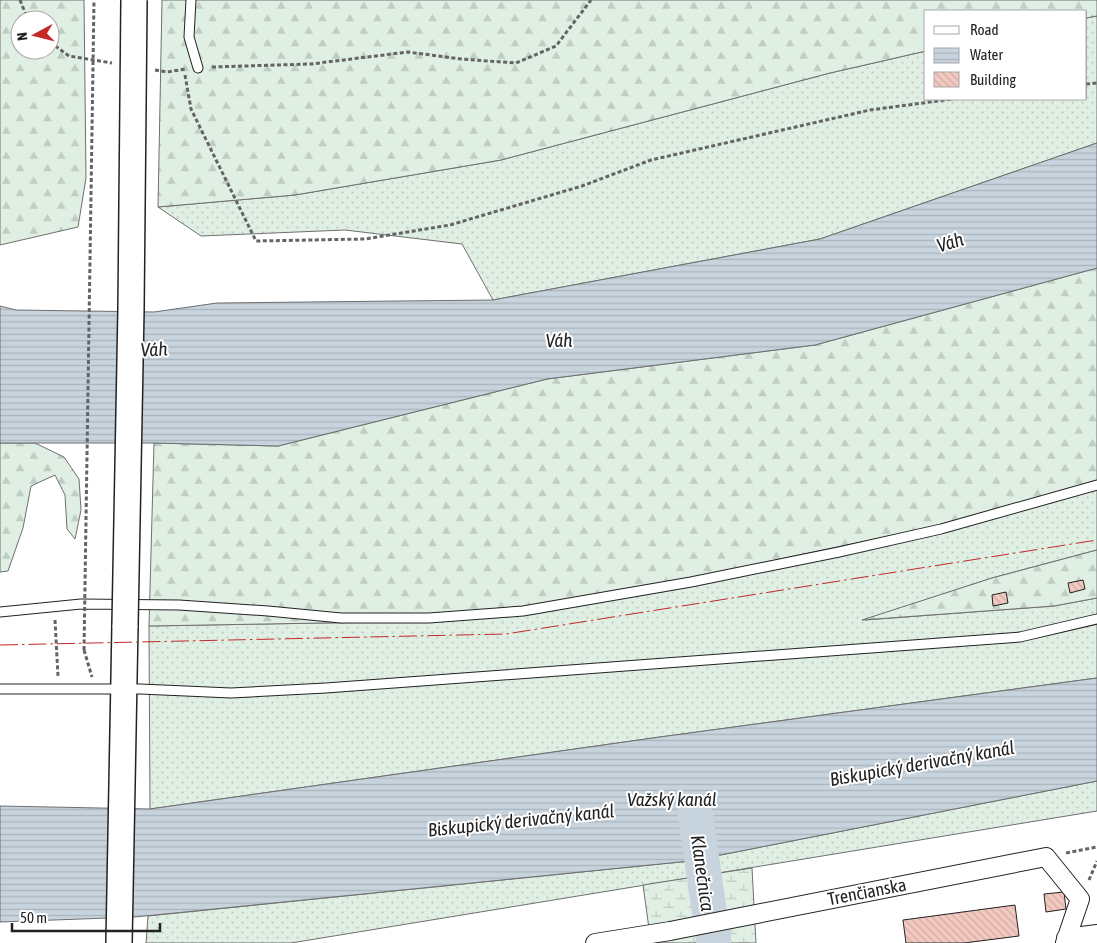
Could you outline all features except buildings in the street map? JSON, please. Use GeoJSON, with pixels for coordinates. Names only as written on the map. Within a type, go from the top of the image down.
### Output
{"type":"FeatureCollection","features":[{"type":"Feature","properties":{"kind":"main road"},"geometry":{"type":"LineString","coordinates":[[119,943],[131,319],[134,0]]}},
{"type":"Feature","properties":{"kind":"street","name":"Trenčianska"},"geometry":{"type":"LineString","coordinates":[[595,943],[670,931],[1046,857]]}},
{"type":"Feature","properties":{"kind":"street"},"geometry":{"type":"LineString","coordinates":[[1046,857],[1080,899],[1065,940]]}},
{"type":"Feature","properties":{"kind":"street"},"geometry":{"type":"LineString","coordinates":[[1065,940],[1097,934]]}},
{"type":"Feature","properties":{"kind":"lane"},"geometry":{"type":"LineString","coordinates":[[191,0],[189,37],[198,68]]}},
{"type":"Feature","properties":{"kind":"lane"},"geometry":{"type":"LineString","coordinates":[[0,612],[81,604],[179,605],[341,618],[429,618],[523,611],[691,582],[839,552],[941,529],[1097,485]]}},
{"type":"Feature","properties":{"kind":"lane"},"geometry":{"type":"LineString","coordinates":[[0,689],[96,689],[230,693],[326,688],[1020,637],[1097,619]]}},
{"type":"Feature","properties":{"kind":"path"},"geometry":{"type":"LineString","coordinates":[[94,0],[84,650],[96,689]]}},
{"type":"Feature","properties":{"kind":"path"},"geometry":{"type":"LineString","coordinates":[[147,68],[167,72],[198,68],[311,64],[408,52],[461,59],[516,63],[556,46],[591,0]]}},
{"type":"Feature","properties":{"kind":"path"},"geometry":{"type":"LineString","coordinates":[[60,49],[69,56],[118,64]]}},
{"type":"Feature","properties":{"kind":"path"},"geometry":{"type":"LineString","coordinates":[[184,70],[191,109],[256,242],[365,239],[450,225],[582,186],[651,160],[870,110],[946,100]]}},
{"type":"Feature","properties":{"kind":"path"},"geometry":{"type":"LineString","coordinates":[[54,606],[59,689]]}},
{"type":"Feature","properties":{"kind":"path"},"geometry":{"type":"LineString","coordinates":[[1046,857],[1097,847]]}},
{"type":"Feature","properties":{"kind":"green space"},"geometry":{"type":"Polygon","coordinates":[[[0,0],[84,0],[86,178],[78,227],[0,245],[0,0]]]}},
{"type":"Feature","properties":{"kind":"green space"},"geometry":{"type":"Polygon","coordinates":[[[162,0],[1097,0],[1097,16],[1087,18],[1087,10],[924,10],[924,51],[830,73],[501,160],[295,195],[158,207],[162,0]]]}},
{"type":"Feature","properties":{"kind":"green space"},"geometry":{"type":"Polygon","coordinates":[[[1097,16],[1097,143],[820,239],[493,300],[462,244],[345,230],[201,236],[158,207],[295,195],[501,160],[830,73],[924,51],[924,100],[1087,100],[1087,18],[1097,16]]]}},
{"type":"Feature","properties":{"kind":"green space"},"geometry":{"type":"Polygon","coordinates":[[[1097,268],[1097,489],[989,515],[575,604],[439,621],[149,626],[154,443],[278,446],[547,379],[815,345],[1097,268]]]}},
{"type":"Feature","properties":{"kind":"green space"},"geometry":{"type":"Polygon","coordinates":[[[0,443],[35,443],[64,457],[79,479],[81,510],[75,539],[67,529],[65,495],[55,475],[31,486],[23,528],[8,571],[0,572],[0,443]]]}},
{"type":"Feature","properties":{"kind":"green space"},"geometry":{"type":"Polygon","coordinates":[[[1097,489],[1097,550],[992,578],[865,620],[1054,606],[1097,598],[1097,678],[150,809],[149,626],[439,621],[575,604],[989,515],[1097,489]]]}},
{"type":"Feature","properties":{"kind":"green space"},"geometry":{"type":"Polygon","coordinates":[[[1097,550],[1097,598],[1054,606],[862,620],[992,578],[1097,550]]]}},
{"type":"Feature","properties":{"kind":"green space"},"geometry":{"type":"Polygon","coordinates":[[[1097,781],[1097,811],[291,943],[146,943],[148,916],[690,861],[1097,781]]]}},
{"type":"Feature","properties":{"kind":"green space"},"geometry":{"type":"Polygon","coordinates":[[[752,868],[756,943],[651,943],[643,885],[752,868]]]}},
{"type":"Feature","properties":{"kind":"water","name":"Váh"},"geometry":{"type":"Polygon","coordinates":[[[1097,143],[1097,268],[815,345],[547,379],[278,446],[154,443],[0,443],[0,306],[16,310],[154,312],[217,303],[493,300],[820,239],[1097,143]]]}},
{"type":"Feature","properties":{"kind":"water","name":"Važský kanál"},"geometry":{"type":"Polygon","coordinates":[[[1097,678],[1097,781],[690,861],[135,917],[0,922],[0,806],[150,809],[1097,678]]]}},
{"type":"Feature","properties":{"kind":"waterway","name":"Klanečnica"},"geometry":{"type":"LineString","coordinates":[[695,813],[714,943]]}},
{"type":"Feature","properties":{"kind":"power"},"geometry":{"type":"LineString","coordinates":[[0,645],[506,634],[1097,540]]}},
{"type":"Feature","properties":{"kind":"water label","name":"Biskupický derivačný kanál"},"geometry":{"type":"Point","coordinates":[922,763]}},
{"type":"Feature","properties":{"kind":"water label","name":"Biskupický derivačný kanál"},"geometry":{"type":"Point","coordinates":[521,820]}}]}
